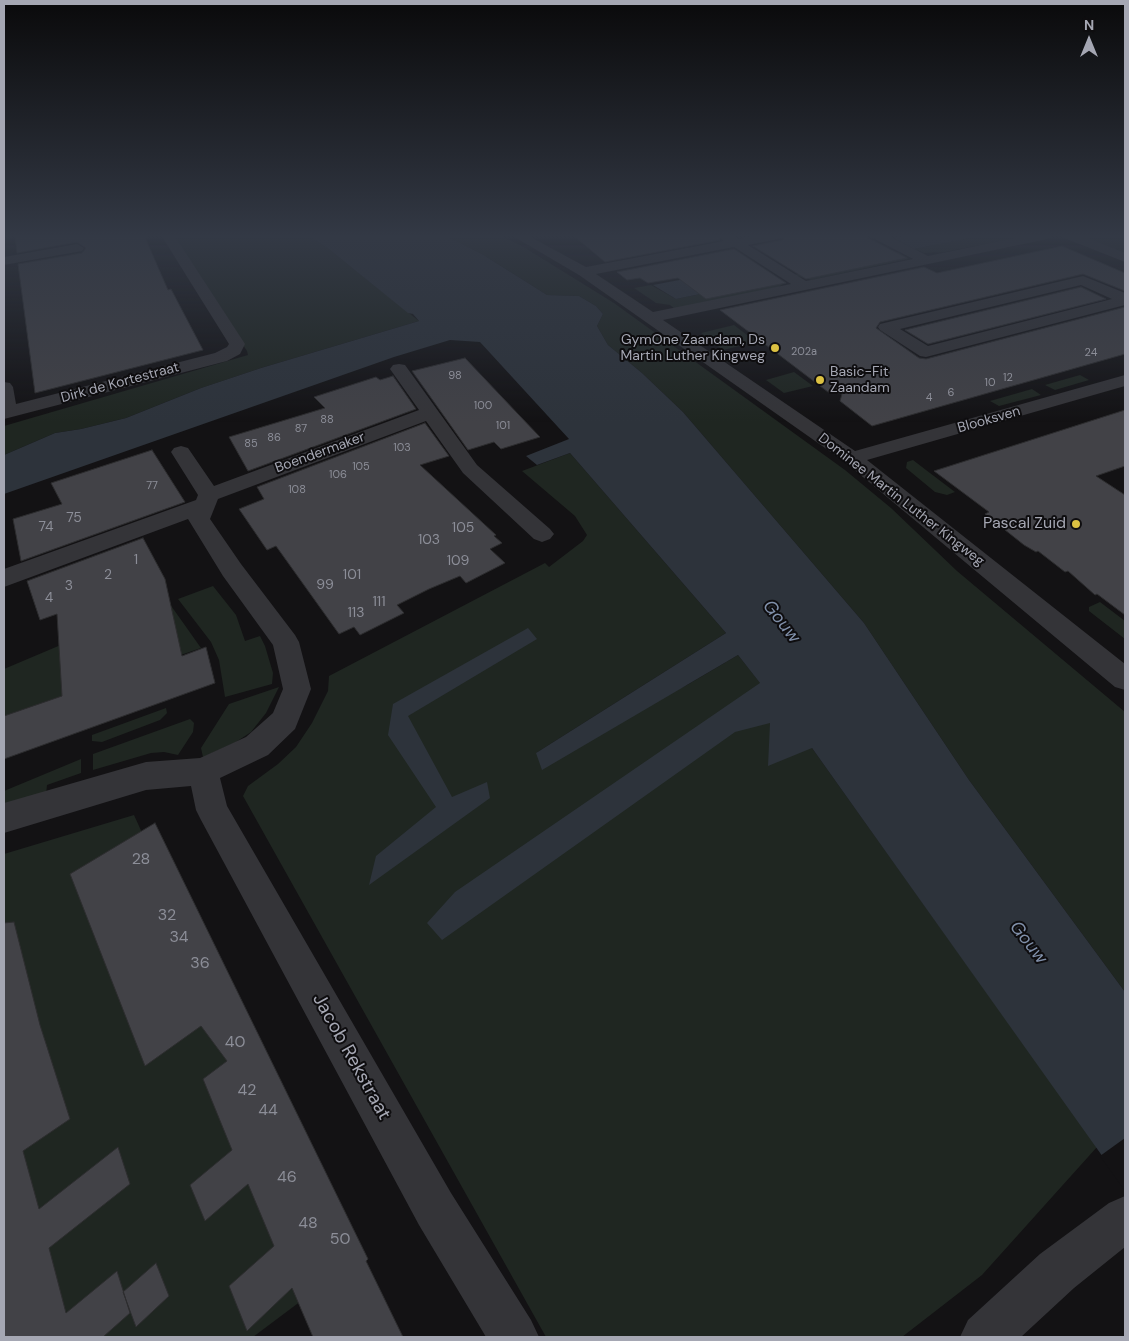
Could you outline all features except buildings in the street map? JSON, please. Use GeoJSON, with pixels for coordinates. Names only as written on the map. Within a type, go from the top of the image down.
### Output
{"type":"FeatureCollection","features":[{"type":"Feature","properties":{"kind":"street","name":"Dirk de Kortestraat"},"geometry":{"type":"LineString","coordinates":[[6,412],[221,357],[234,350],[237,344],[207,298]]}},
{"type":"Feature","properties":{"kind":"street","name":"Dominee Martin Luther Kingweg"},"geometry":{"type":"LineString","coordinates":[[620,298],[852,458],[1125,679]]}},
{"type":"Feature","properties":{"kind":"street"},"geometry":{"type":"LineString","coordinates":[[649,318],[748,298]]}},
{"type":"Feature","properties":{"kind":"street"},"geometry":{"type":"LineString","coordinates":[[1009,298],[886,327],[926,352],[1125,299]]}},
{"type":"Feature","properties":{"kind":"street"},"geometry":{"type":"LineString","coordinates":[[399,369],[470,469],[542,534]]}},
{"type":"Feature","properties":{"kind":"street","name":"Blooksven"},"geometry":{"type":"LineString","coordinates":[[852,458],[1125,380]]}},
{"type":"Feature","properties":{"kind":"street"},"geometry":{"type":"LineString","coordinates":[[4,387],[6,412]]}},
{"type":"Feature","properties":{"kind":"street","name":"Boendermaker"},"geometry":{"type":"LineString","coordinates":[[4,578],[430,412]]}},
{"type":"Feature","properties":{"kind":"street"},"geometry":{"type":"LineString","coordinates":[[4,818],[146,776],[203,771],[256,746],[285,720],[297,689],[286,642],[232,570],[199,519],[206,500],[181,452]]}},
{"type":"Feature","properties":{"kind":"street","name":"Jacob Rekstraat"},"geometry":{"type":"LineString","coordinates":[[203,771],[212,810],[435,1209],[514,1337]]}},
{"type":"Feature","properties":{"kind":"street"},"geometry":{"type":"LineString","coordinates":[[985,1337],[1057,1271],[1125,1219]]}},
{"type":"Feature","properties":{"kind":"shaded area"},"geometry":{"type":"Polygon","coordinates":[[[212,298],[390,298],[419,321],[261,368],[201,388],[126,418],[55,433],[4,455],[4,426],[248,355],[212,298]]]}},
{"type":"Feature","properties":{"kind":"shaded area"},"geometry":{"type":"Polygon","coordinates":[[[582,298],[605,298],[614,303],[845,470],[891,508],[957,571],[1125,712],[1125,992],[969,780],[864,623],[683,412],[642,373],[608,345],[597,326],[603,314],[596,306],[582,298]]]}},
{"type":"Feature","properties":{"kind":"shaded area"},"geometry":{"type":"Polygon","coordinates":[[[648,298],[729,298],[675,309],[670,305],[656,303],[648,298]]]}},
{"type":"Feature","properties":{"kind":"shaded area"},"geometry":{"type":"Polygon","coordinates":[[[734,325],[756,342],[723,350],[701,333],[734,325]]]}},
{"type":"Feature","properties":{"kind":"shaded area"},"geometry":{"type":"Polygon","coordinates":[[[794,372],[813,386],[784,393],[766,380],[794,372]]]}},
{"type":"Feature","properties":{"kind":"shaded area"},"geometry":{"type":"Polygon","coordinates":[[[1080,375],[1089,380],[1055,390],[1045,385],[1080,375]]]}},
{"type":"Feature","properties":{"kind":"shaded area"},"geometry":{"type":"Polygon","coordinates":[[[1032,389],[1041,395],[999,406],[990,401],[1032,389]]]}},
{"type":"Feature","properties":{"kind":"shaded area"},"geometry":{"type":"Polygon","coordinates":[[[570,453],[726,633],[536,753],[687,685],[738,655],[812,748],[1097,1147],[982,1275],[902,1337],[546,1337],[243,796],[248,786],[278,764],[296,747],[312,723],[328,691],[329,676],[545,563],[549,567],[583,541],[587,535],[575,516],[522,471],[570,453]]]}},
{"type":"Feature","properties":{"kind":"shaded area"},"geometry":{"type":"Polygon","coordinates":[[[913,460],[955,492],[947,495],[935,492],[906,468],[907,462],[913,460]]]}},
{"type":"Feature","properties":{"kind":"shaded area"},"geometry":{"type":"Polygon","coordinates":[[[213,586],[236,615],[245,641],[260,636],[273,673],[272,684],[225,697],[219,660],[211,642],[178,599],[213,586]]]}},
{"type":"Feature","properties":{"kind":"shaded area"},"geometry":{"type":"Polygon","coordinates":[[[167,600],[201,648],[4,716],[4,669],[167,600]]]}},
{"type":"Feature","properties":{"kind":"shaded area"},"geometry":{"type":"Polygon","coordinates":[[[1100,602],[1125,621],[1125,639],[1089,611],[1089,607],[1100,602]]]}},
{"type":"Feature","properties":{"kind":"shaded area"},"geometry":{"type":"Polygon","coordinates":[[[279,687],[266,713],[251,732],[236,742],[203,757],[201,748],[229,704],[279,687]]]}},
{"type":"Feature","properties":{"kind":"shaded area"},"geometry":{"type":"Polygon","coordinates":[[[166,708],[167,713],[160,720],[102,742],[92,741],[92,735],[166,708]]]}},
{"type":"Feature","properties":{"kind":"shaded area"},"geometry":{"type":"Polygon","coordinates":[[[190,719],[194,723],[193,732],[178,755],[164,752],[151,753],[93,770],[93,754],[190,719]]]}},
{"type":"Feature","properties":{"kind":"shaded area"},"geometry":{"type":"Polygon","coordinates":[[[81,759],[81,773],[47,785],[46,794],[4,808],[4,791],[81,759]]]}},
{"type":"Feature","properties":{"kind":"shaded area"},"geometry":{"type":"Polygon","coordinates":[[[134,815],[341,1271],[253,1337],[31,1337],[4,1224],[4,854],[134,815]]]}},
{"type":"Feature","properties":{"kind":"water","name":"Gouw"},"geometry":{"type":"Polygon","coordinates":[[[389,298],[582,298],[596,306],[603,314],[597,326],[608,345],[642,373],[683,412],[864,623],[969,780],[1125,992],[1125,1188],[812,748],[768,766],[770,723],[735,732],[442,940],[427,923],[455,892],[760,683],[738,655],[542,770],[536,753],[726,633],[570,453],[537,465],[526,456],[569,439],[480,342],[450,340],[394,357],[4,494],[4,455],[55,433],[126,418],[201,388],[261,368],[419,321],[413,314],[408,313],[389,298]]]}},
{"type":"Feature","properties":{"kind":"water"},"geometry":{"type":"Polygon","coordinates":[[[528,628],[537,639],[408,716],[452,797],[487,782],[490,798],[369,885],[376,856],[436,807],[388,735],[393,704],[528,628]]]}},
{"type":"Feature","properties":{"kind":"pier"},"geometry":{"type":"Polygon","coordinates":[[[1125,1138],[1125,1191],[1100,1156],[1125,1138]]]}},
{"type":"Feature","properties":{"kind":"place","name":"GymOne Zaandam, Ds Martin Luther Kingweg"},"geometry":{"type":"Point","coordinates":[775,348]}},
{"type":"Feature","properties":{"kind":"place","name":"Basic-Fit Zaandam"},"geometry":{"type":"Point","coordinates":[820,380]}},
{"type":"Feature","properties":{"kind":"place","name":"Pascal Zuid"},"geometry":{"type":"Point","coordinates":[1076,524]}}]}
